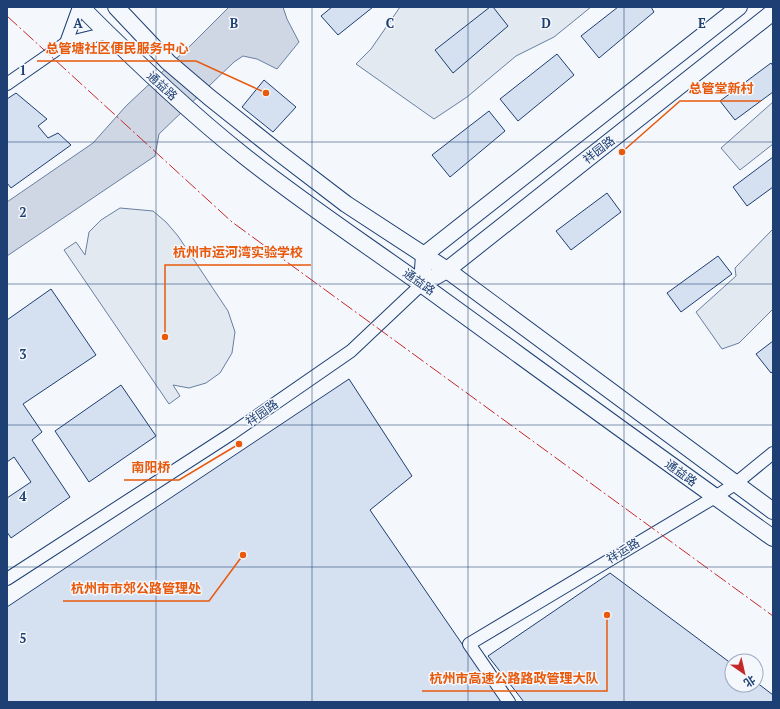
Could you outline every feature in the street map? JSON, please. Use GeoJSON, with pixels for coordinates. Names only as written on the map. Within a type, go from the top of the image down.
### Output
{"type":"FeatureCollection","features":[{"type":"Feature","properties":{"kind":"main road","name":"通益路"},"geometry":{"type":"LineString","coordinates":[[80,7],[196,117],[244,156],[318,212],[422,284],[773,538]]}},
{"type":"Feature","properties":{"kind":"main road","name":"通益路"},"geometry":{"type":"LineString","coordinates":[[116,7],[168,62],[278,152],[346,204],[447,270],[773,511]]}},
{"type":"Feature","properties":{"kind":"main road"},"geometry":{"type":"LineString","coordinates":[[422,284],[424,256],[739,7]]}},
{"type":"Feature","properties":{"kind":"main road","name":"祥园路"},"geometry":{"type":"LineString","coordinates":[[422,284],[447,270],[773,12]]}},
{"type":"Feature","properties":{"kind":"street"},"geometry":{"type":"LineString","coordinates":[[66,43],[80,7]]}},
{"type":"Feature","properties":{"kind":"street"},"geometry":{"type":"LineString","coordinates":[[7,84],[66,43],[107,33]]}},
{"type":"Feature","properties":{"kind":"street","name":"祥园路"},"geometry":{"type":"LineString","coordinates":[[7,578],[232,434],[351,351],[422,284]]}},
{"type":"Feature","properties":{"kind":"street","name":"祥运路"},"geometry":{"type":"LineString","coordinates":[[509,702],[470,644],[715,497],[735,484],[773,453]]}},
{"type":"Feature","properties":{"kind":"shaded area"},"geometry":{"type":"Polygon","coordinates":[[[229,7],[283,7],[287,19],[299,42],[277,69],[257,59],[243,56],[234,62],[159,134],[155,156],[7,256],[7,202],[93,143],[126,106],[229,7]]]}},
{"type":"Feature","properties":{"kind":"shaded area"},"geometry":{"type":"Polygon","coordinates":[[[400,7],[591,7],[554,37],[516,56],[467,97],[434,119],[356,64],[371,49],[400,7]]]}},
{"type":"Feature","properties":{"kind":"shaded area"},"geometry":{"type":"Polygon","coordinates":[[[773,102],[773,144],[740,170],[721,148],[773,102]]]}},
{"type":"Feature","properties":{"kind":"shaded area"},"geometry":{"type":"Polygon","coordinates":[[[120,208],[153,211],[166,222],[178,236],[228,311],[235,332],[232,353],[220,373],[206,383],[189,388],[173,385],[180,396],[169,404],[64,250],[76,242],[85,255],[89,232],[101,220],[120,208]]]}},
{"type":"Feature","properties":{"kind":"shaded area"},"geometry":{"type":"Polygon","coordinates":[[[773,229],[773,309],[739,343],[722,349],[696,312],[736,276],[735,268],[773,229]]]}},
{"type":"Feature","properties":{"kind":"building"},"geometry":{"type":"Polygon","coordinates":[[[332,7],[373,7],[338,35],[321,16],[332,7]]]}},
{"type":"Feature","properties":{"kind":"building"},"geometry":{"type":"Polygon","coordinates":[[[490,7],[493,7],[508,26],[453,73],[435,50],[490,7]]]}},
{"type":"Feature","properties":{"kind":"building"},"geometry":{"type":"Polygon","coordinates":[[[618,7],[651,7],[654,12],[599,58],[581,36],[618,7]]]}},
{"type":"Feature","properties":{"kind":"building"},"geometry":{"type":"Polygon","coordinates":[[[557,54],[574,75],[518,121],[500,99],[557,54]]]}},
{"type":"Feature","properties":{"kind":"building"},"geometry":{"type":"Polygon","coordinates":[[[771,63],[773,66],[773,92],[735,120],[720,101],[771,63]]]}},
{"type":"Feature","properties":{"kind":"building"},"geometry":{"type":"Polygon","coordinates":[[[264,80],[296,107],[273,132],[242,107],[264,80]]]}},
{"type":"Feature","properties":{"kind":"building"},"geometry":{"type":"Polygon","coordinates":[[[16,93],[47,119],[38,126],[48,138],[58,133],[71,145],[11,188],[7,183],[7,99],[16,93]]]}},
{"type":"Feature","properties":{"kind":"building"},"geometry":{"type":"Polygon","coordinates":[[[489,111],[505,131],[450,177],[432,155],[489,111]]]}},
{"type":"Feature","properties":{"kind":"building"},"geometry":{"type":"Polygon","coordinates":[[[773,157],[773,187],[747,206],[733,187],[773,157]]]}},
{"type":"Feature","properties":{"kind":"building"},"geometry":{"type":"Polygon","coordinates":[[[607,193],[621,212],[571,250],[556,231],[607,193]]]}},
{"type":"Feature","properties":{"kind":"building"},"geometry":{"type":"Polygon","coordinates":[[[718,256],[732,274],[681,312],[667,293],[718,256]]]}},
{"type":"Feature","properties":{"kind":"building"},"geometry":{"type":"Polygon","coordinates":[[[51,289],[96,355],[23,404],[42,432],[32,440],[70,497],[11,538],[7,532],[7,498],[31,482],[14,457],[7,462],[7,320],[51,289]]]}},
{"type":"Feature","properties":{"kind":"building"},"geometry":{"type":"Polygon","coordinates":[[[773,341],[773,371],[771,373],[756,354],[773,341]]]}},
{"type":"Feature","properties":{"kind":"building"},"geometry":{"type":"Polygon","coordinates":[[[349,379],[412,476],[370,510],[502,702],[7,702],[7,607],[349,379]]]}},
{"type":"Feature","properties":{"kind":"building"},"geometry":{"type":"Polygon","coordinates":[[[121,385],[156,436],[89,482],[55,431],[121,385]]]}},
{"type":"Feature","properties":{"kind":"building"},"geometry":{"type":"Polygon","coordinates":[[[610,573],[724,658],[724,693],[764,693],[764,688],[773,695],[773,702],[524,702],[488,656],[610,573]]]}},
{"type":"Feature","properties":{"kind":"power"},"geometry":{"type":"LineString","coordinates":[[7,16],[232,222],[773,616]]}},
{"type":"Feature","properties":{"kind":"place","name":"总管塘社区便民服务中心"},"geometry":{"type":"Point","coordinates":[266,93]}},
{"type":"Feature","properties":{"kind":"place","name":"总管堂新村"},"geometry":{"type":"Point","coordinates":[622,152]}},
{"type":"Feature","properties":{"kind":"place","name":"杭州市运河湾实验学校"},"geometry":{"type":"Point","coordinates":[165,337]}},
{"type":"Feature","properties":{"kind":"place","name":"南阳桥"},"geometry":{"type":"Point","coordinates":[239,444]}},
{"type":"Feature","properties":{"kind":"place","name":"杭州市市郊公路管理处"},"geometry":{"type":"Point","coordinates":[243,555]}},
{"type":"Feature","properties":{"kind":"place","name":"杭州市高速公路路政管理大队"},"geometry":{"type":"Point","coordinates":[607,615]}}]}
